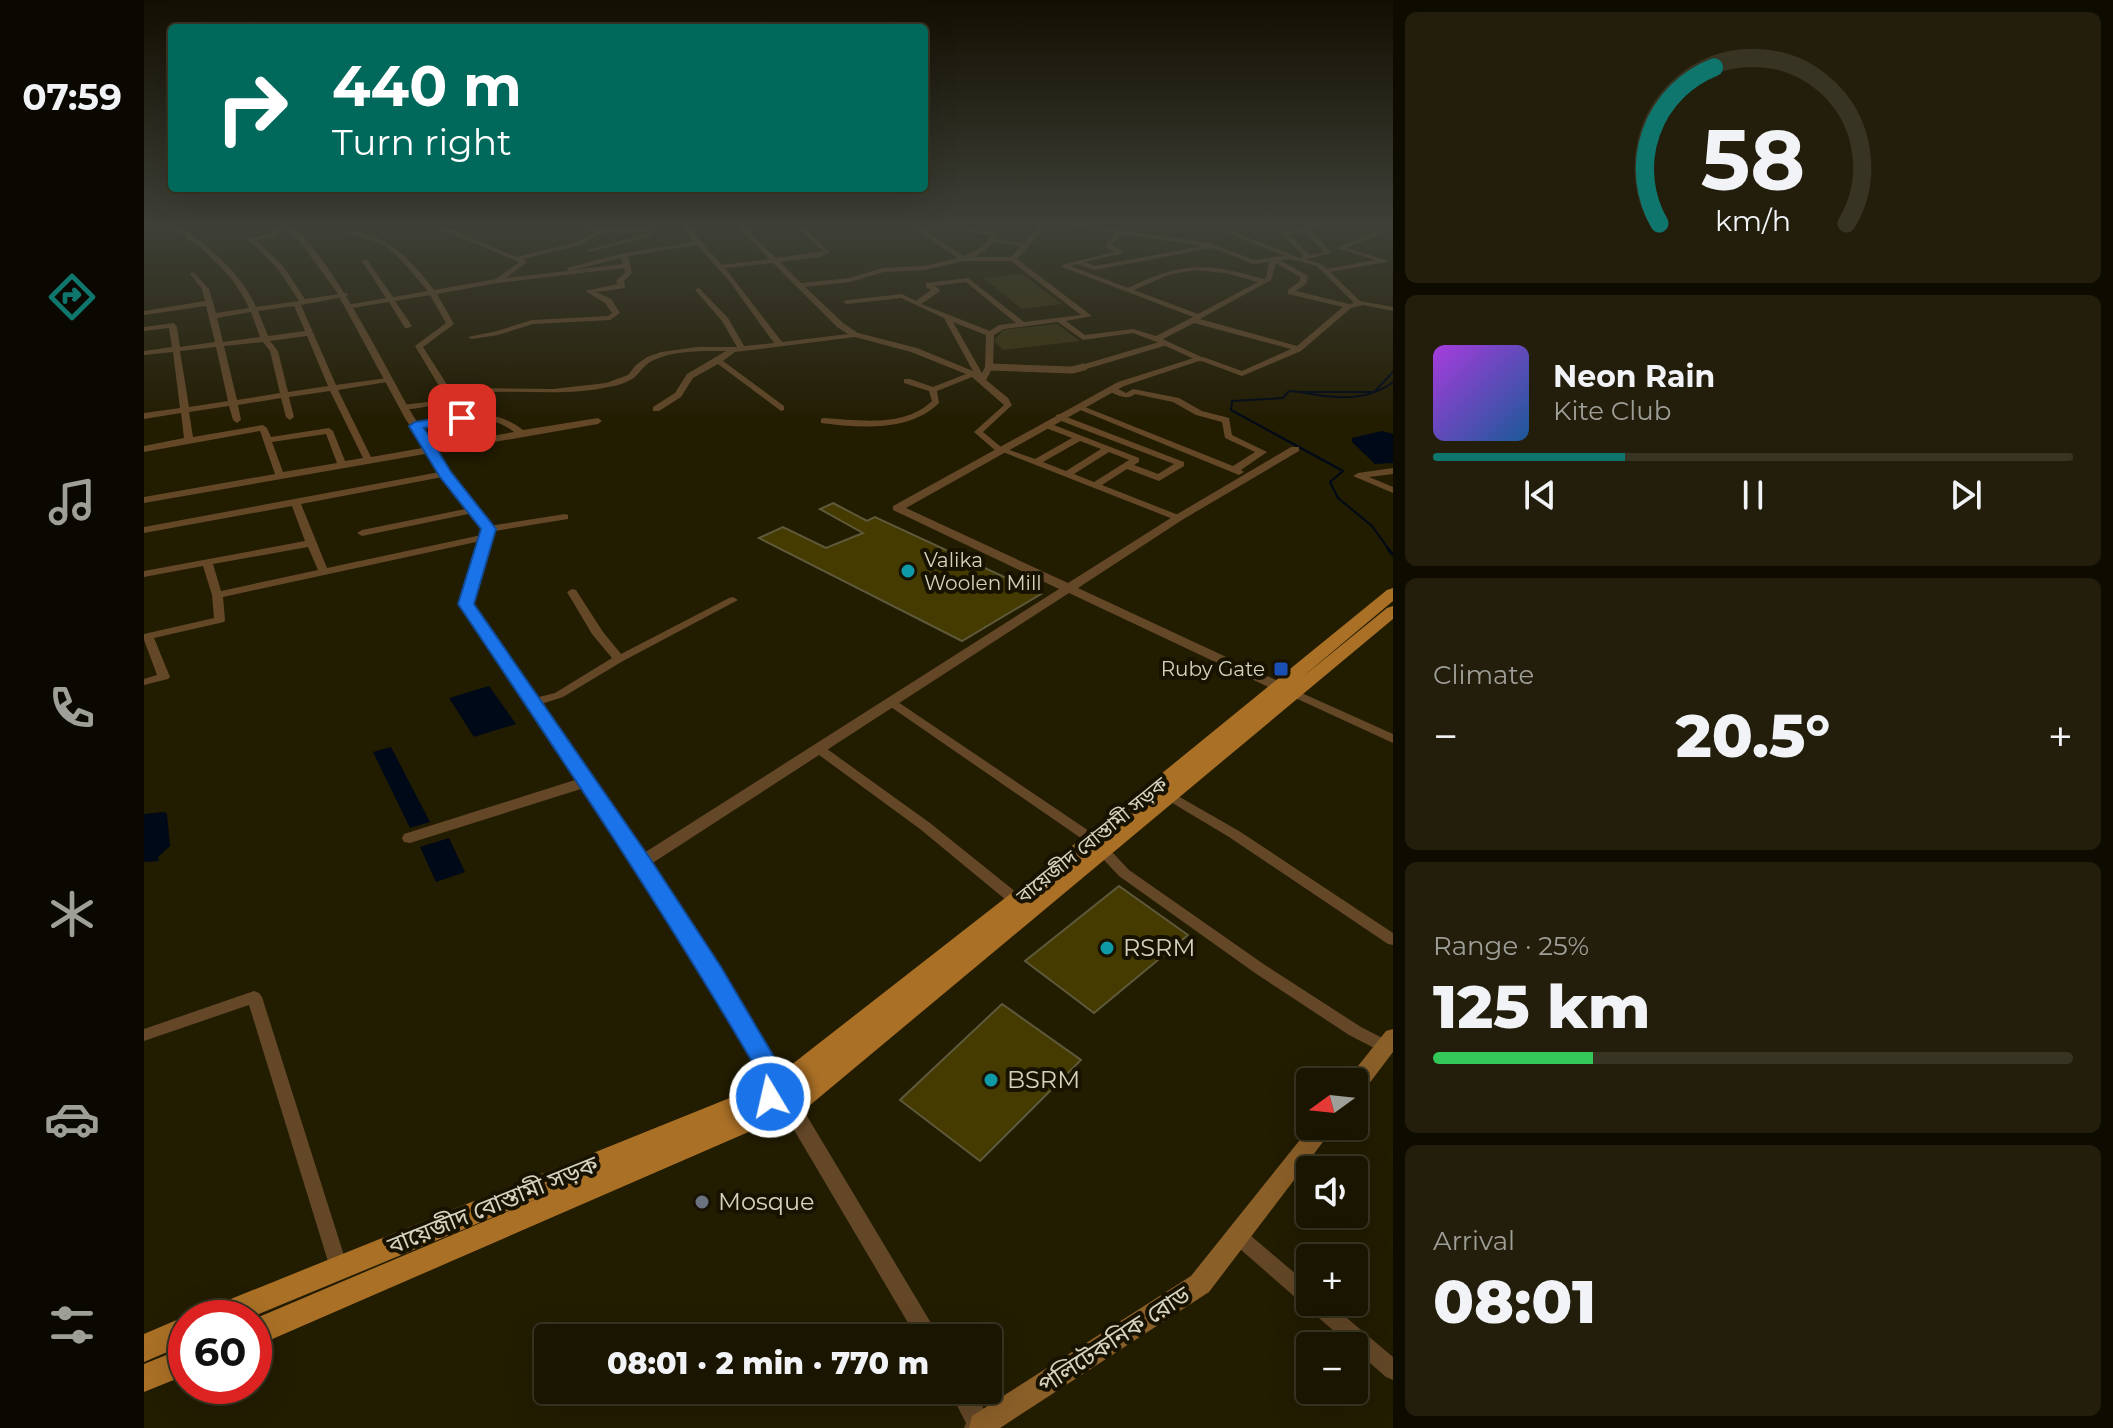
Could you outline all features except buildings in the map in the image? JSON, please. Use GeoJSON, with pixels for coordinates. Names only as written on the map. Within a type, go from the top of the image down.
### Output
{"type":"FeatureCollection","features":[{"type":"Feature","properties":{"kind":"main road","name":"বায়েজীদ বোস্তামী সড়ক"},"geometry":{"type":"LineString","coordinates":[[272,1325],[784,1095],[1164,792],[1287,690],[1393,593]]}},
{"type":"Feature","properties":{"kind":"main road","name":"বায়েজীদ বোস্তামী সড়ক"},"geometry":{"type":"LineString","coordinates":[[1287,690],[1393,611]]}},
{"type":"Feature","properties":{"kind":"main road","name":"বায়েজীদ বোস্তামী সড়ক"},"geometry":{"type":"LineString","coordinates":[[260,1300],[784,1095],[1017,901],[1099,845]]}},
{"type":"Feature","properties":{"kind":"main road"},"geometry":{"type":"LineString","coordinates":[[1368,1069],[1389,1042]]}},
{"type":"Feature","properties":{"kind":"main road","name":"পলিটেকনিক রোড"},"geometry":{"type":"LineString","coordinates":[[978,1427],[1200,1284],[1313,1140]]}},
{"type":"Feature","properties":{"kind":"main road"},"geometry":{"type":"LineString","coordinates":[[144,1348],[168,1338]]}},
{"type":"Feature","properties":{"kind":"main road"},"geometry":{"type":"LineString","coordinates":[[144,1378],[168,1368]]}},
{"type":"Feature","properties":{"kind":"street"},"geometry":{"type":"LineString","coordinates":[[205,290],[237,420]]}},
{"type":"Feature","properties":{"kind":"street"},"geometry":{"type":"LineString","coordinates":[[247,290],[265,339],[274,351],[290,417]]}},
{"type":"Feature","properties":{"kind":"street"},"geometry":{"type":"LineString","coordinates":[[295,290],[332,389],[368,460]]}},
{"type":"Feature","properties":{"kind":"street"},"geometry":{"type":"LineString","coordinates":[[339,290],[415,426],[488,533],[466,604],[642,862],[921,1324]]}},
{"type":"Feature","properties":{"kind":"street"},"geometry":{"type":"LineString","coordinates":[[385,290],[408,326]]}},
{"type":"Feature","properties":{"kind":"street"},"geometry":{"type":"LineString","coordinates":[[431,290],[450,324],[419,346],[450,397]]}},
{"type":"Feature","properties":{"kind":"street"},"geometry":{"type":"LineString","coordinates":[[213,316],[300,303],[392,299],[447,290]]}},
{"type":"Feature","properties":{"kind":"street"},"geometry":{"type":"LineString","coordinates":[[472,337],[498,333],[532,322],[610,318],[616,313],[608,301],[589,291],[598,290]]}},
{"type":"Feature","properties":{"kind":"street"},"geometry":{"type":"LineString","coordinates":[[699,290],[725,320],[742,349]]}},
{"type":"Feature","properties":{"kind":"street"},"geometry":{"type":"LineString","coordinates":[[737,290],[780,345]]}},
{"type":"Feature","properties":{"kind":"street"},"geometry":{"type":"LineString","coordinates":[[805,290],[840,325],[855,335],[914,350],[973,374],[1005,400],[1008,405],[978,432],[1001,450],[1178,518]]}},
{"type":"Feature","properties":{"kind":"street"},"geometry":{"type":"LineString","coordinates":[[916,304],[935,290]]}},
{"type":"Feature","properties":{"kind":"street"},"geometry":{"type":"LineString","coordinates":[[980,290],[1022,324]]}},
{"type":"Feature","properties":{"kind":"street"},"geometry":{"type":"LineString","coordinates":[[990,334],[1002,327],[1088,316],[1053,290]]}},
{"type":"Feature","properties":{"kind":"street"},"geometry":{"type":"LineString","coordinates":[[1128,290],[1196,319],[1298,349]]}},
{"type":"Feature","properties":{"kind":"street"},"geometry":{"type":"LineString","coordinates":[[989,367],[1072,370],[1161,341],[1250,290]]}},
{"type":"Feature","properties":{"kind":"street"},"geometry":{"type":"LineString","coordinates":[[1294,290],[1291,292],[1349,306]]}},
{"type":"Feature","properties":{"kind":"street"},"geometry":{"type":"LineString","coordinates":[[1344,290],[1358,303]]}},
{"type":"Feature","properties":{"kind":"street"},"geometry":{"type":"LineString","coordinates":[[847,302],[902,296],[990,334]]}},
{"type":"Feature","properties":{"kind":"street"},"geometry":{"type":"LineString","coordinates":[[144,313],[209,303]]}},
{"type":"Feature","properties":{"kind":"street"},"geometry":{"type":"LineString","coordinates":[[1059,319],[1083,338],[1133,331],[1242,374],[1298,349],[1349,306],[1358,303],[1393,309]]}},
{"type":"Feature","properties":{"kind":"street"},"geometry":{"type":"LineString","coordinates":[[947,317],[982,380],[989,367],[990,334]]}},
{"type":"Feature","properties":{"kind":"street"},"geometry":{"type":"LineString","coordinates":[[144,329],[171,325],[189,440]]}},
{"type":"Feature","properties":{"kind":"street"},"geometry":{"type":"LineString","coordinates":[[144,353],[309,333]]}},
{"type":"Feature","properties":{"kind":"street"},"geometry":{"type":"LineString","coordinates":[[404,407],[432,403],[476,390],[553,391],[607,385],[631,377],[636,367],[644,362],[680,350],[742,349],[855,335]]}},
{"type":"Feature","properties":{"kind":"street"},"geometry":{"type":"LineString","coordinates":[[656,409],[678,395],[690,376],[718,361],[727,352],[742,349]]}},
{"type":"Feature","properties":{"kind":"street"},"geometry":{"type":"LineString","coordinates":[[1200,359],[1141,376],[1111,389],[897,508],[1393,739]]}},
{"type":"Feature","properties":{"kind":"street"},"geometry":{"type":"LineString","coordinates":[[718,361],[781,408]]}},
{"type":"Feature","properties":{"kind":"street"},"geometry":{"type":"LineString","coordinates":[[907,381],[933,390],[973,374]]}},
{"type":"Feature","properties":{"kind":"street"},"geometry":{"type":"LineString","coordinates":[[144,416],[387,380]]}},
{"type":"Feature","properties":{"kind":"street"},"geometry":{"type":"LineString","coordinates":[[1111,389],[1127,396],[1133,391],[1176,400],[1191,410],[1226,420],[1228,436],[1262,452],[1234,470]]}},
{"type":"Feature","properties":{"kind":"street"},"geometry":{"type":"LineString","coordinates":[[824,421],[883,422],[921,414],[936,401],[933,390]]}},
{"type":"Feature","properties":{"kind":"street"},"geometry":{"type":"LineString","coordinates":[[1077,407],[1250,476]]}},
{"type":"Feature","properties":{"kind":"street"},"geometry":{"type":"LineString","coordinates":[[415,426],[488,414],[504,419],[521,433]]}},
{"type":"Feature","properties":{"kind":"street"},"geometry":{"type":"LineString","coordinates":[[1059,417],[1181,464],[1159,478],[1127,466]]}},
{"type":"Feature","properties":{"kind":"street"},"geometry":{"type":"LineString","coordinates":[[144,500],[598,421]]}},
{"type":"Feature","properties":{"kind":"street"},"geometry":{"type":"LineString","coordinates":[[1046,425],[1136,460],[1095,485]]}},
{"type":"Feature","properties":{"kind":"street"},"geometry":{"type":"LineString","coordinates":[[144,449],[263,428],[280,476]]}},
{"type":"Feature","properties":{"kind":"street"},"geometry":{"type":"LineString","coordinates":[[267,440],[329,431],[342,465]]}},
{"type":"Feature","properties":{"kind":"street"},"geometry":{"type":"LineString","coordinates":[[1036,462],[1079,438]]}},
{"type":"Feature","properties":{"kind":"street"},"geometry":{"type":"LineString","coordinates":[[1067,474],[1108,449]]}},
{"type":"Feature","properties":{"kind":"street"},"geometry":{"type":"LineString","coordinates":[[642,862],[1178,518],[1295,449]]}},
{"type":"Feature","properties":{"kind":"street"},"geometry":{"type":"LineString","coordinates":[[1393,471],[1358,476],[1393,490]]}},
{"type":"Feature","properties":{"kind":"street"},"geometry":{"type":"LineString","coordinates":[[144,530],[445,474]]}},
{"type":"Feature","properties":{"kind":"street"},"geometry":{"type":"LineString","coordinates":[[296,502],[324,572]]}},
{"type":"Feature","properties":{"kind":"street"},"geometry":{"type":"LineString","coordinates":[[362,533],[475,510]]}},
{"type":"Feature","properties":{"kind":"street"},"geometry":{"type":"LineString","coordinates":[[217,595],[565,517]]}},
{"type":"Feature","properties":{"kind":"street"},"geometry":{"type":"LineString","coordinates":[[144,574],[311,543]]}},
{"type":"Feature","properties":{"kind":"street"},"geometry":{"type":"LineString","coordinates":[[144,682],[164,677],[146,637],[220,620],[217,595],[207,563]]}},
{"type":"Feature","properties":{"kind":"street"},"geometry":{"type":"LineString","coordinates":[[572,592],[598,634],[619,659]]}},
{"type":"Feature","properties":{"kind":"street"},"geometry":{"type":"LineString","coordinates":[[535,702],[559,695],[619,659],[733,600]]}},
{"type":"Feature","properties":{"kind":"street"},"geometry":{"type":"LineString","coordinates":[[892,702],[1099,845],[1124,873],[1260,969],[1355,1031],[1389,1042]]}},
{"type":"Feature","properties":{"kind":"street"},"geometry":{"type":"LineString","coordinates":[[819,749],[925,826],[1017,901]]}},
{"type":"Feature","properties":{"kind":"street"},"geometry":{"type":"LineString","coordinates":[[410,838],[588,781]]}},
{"type":"Feature","properties":{"kind":"street"},"geometry":{"type":"LineString","coordinates":[[1164,792],[1393,940]]}},
{"type":"Feature","properties":{"kind":"street"},"geometry":{"type":"LineString","coordinates":[[144,1035],[254,997],[339,1268]]}},
{"type":"Feature","properties":{"kind":"street"},"geometry":{"type":"LineString","coordinates":[[1238,1236],[1296,1286]]}},
{"type":"Feature","properties":{"kind":"street"},"geometry":{"type":"LineString","coordinates":[[1331,1316],[1393,1370]]}},
{"type":"Feature","properties":{"kind":"street"},"geometry":{"type":"LineString","coordinates":[[967,1404],[978,1427]]}},
{"type":"Feature","properties":{"kind":"shaded area"},"geometry":{"type":"Polygon","coordinates":[[[998,290],[1043,290],[1062,304],[1022,309],[998,290]]]}},
{"type":"Feature","properties":{"kind":"shaded area"},"geometry":{"type":"Polygon","coordinates":[[[1057,324],[1080,341],[1003,350],[994,341],[1003,330],[1057,324]]]}},
{"type":"Feature","properties":{"kind":"water"},"geometry":{"type":"Polygon","coordinates":[[[1382,431],[1393,434],[1393,463],[1375,464],[1352,442],[1352,438],[1382,431]]]}},
{"type":"Feature","properties":{"kind":"water"},"geometry":{"type":"Polygon","coordinates":[[[489,686],[516,724],[474,737],[449,698],[489,686]]]}},
{"type":"Feature","properties":{"kind":"water"},"geometry":{"type":"Polygon","coordinates":[[[391,747],[430,822],[410,828],[373,752],[391,747]]]}},
{"type":"Feature","properties":{"kind":"water"},"geometry":{"type":"Polygon","coordinates":[[[144,814],[167,814],[170,846],[158,857],[159,861],[144,862],[144,814]]]}},
{"type":"Feature","properties":{"kind":"water"},"geometry":{"type":"Polygon","coordinates":[[[449,838],[465,872],[436,882],[420,847],[449,838]]]}},
{"type":"Feature","properties":{"kind":"waterway"},"geometry":{"type":"LineString","coordinates":[[1374,392],[1393,372]]}},
{"type":"Feature","properties":{"kind":"waterway"},"geometry":{"type":"LineString","coordinates":[[1374,392],[1393,382]]}},
{"type":"Feature","properties":{"kind":"waterway"},"geometry":{"type":"LineString","coordinates":[[1300,392],[1289,391],[1283,398],[1232,401],[1231,410],[1343,471],[1330,482],[1338,498],[1372,526],[1390,551]]}},
{"type":"Feature","properties":{"kind":"waterway"},"geometry":{"type":"LineString","coordinates":[[1300,392],[1374,392]]}},
{"type":"Feature","properties":{"kind":"waterway"},"geometry":{"type":"LineString","coordinates":[[1300,392],[1336,397],[1374,392]]}},
{"type":"Feature","properties":{"kind":"waterway"},"geometry":{"type":"LineString","coordinates":[[1388,549],[1393,555]]}},
{"type":"Feature","properties":{"kind":"place","name":"Valika Woolen Mill"},"geometry":{"type":"Point","coordinates":[908,571]}},
{"type":"Feature","properties":{"kind":"place","name":"Ruby Gate"},"geometry":{"type":"Point","coordinates":[1281,669]}},
{"type":"Feature","properties":{"kind":"place","name":"RSRM"},"geometry":{"type":"Point","coordinates":[1107,948]}},
{"type":"Feature","properties":{"kind":"place","name":"BSRM"},"geometry":{"type":"Point","coordinates":[991,1080]}},
{"type":"Feature","properties":{"kind":"place","name":"Mosque"},"geometry":{"type":"Point","coordinates":[702,1202]}},
{"type":"Feature","properties":{"kind":"route"},"geometry":{"type":"LineString","coordinates":[[462,418],[415,426],[445,474],[489,529],[466,604],[642,862],[713,973],[778,1084],[771,1090],[770,1097]]}}]}
